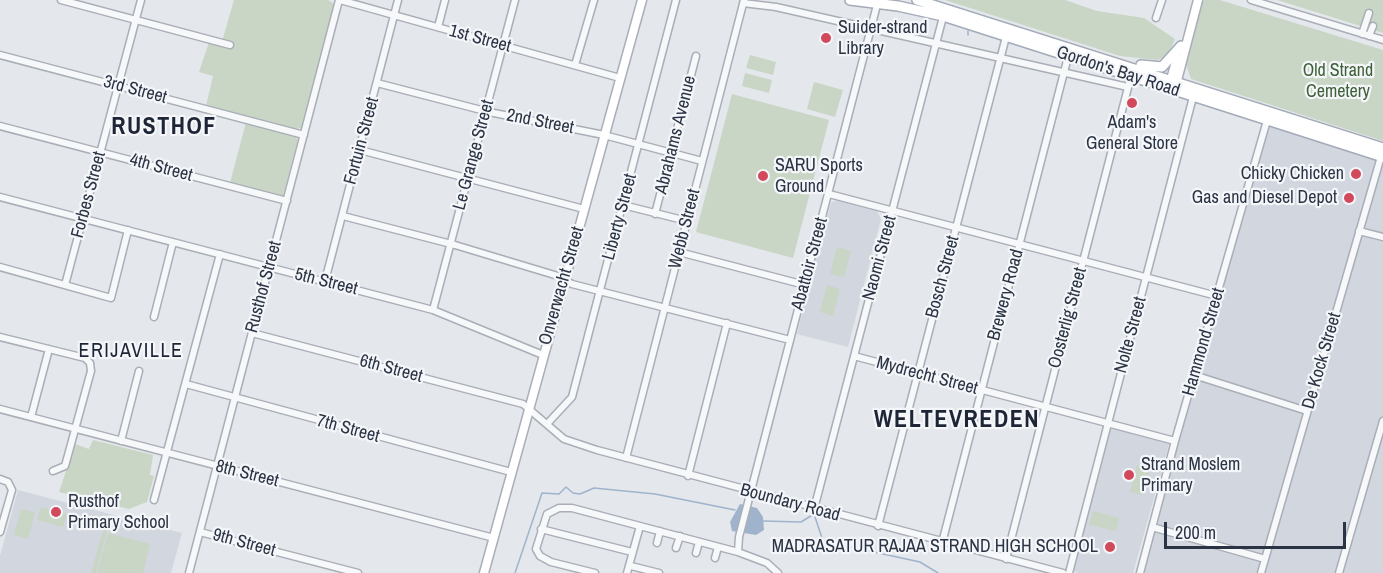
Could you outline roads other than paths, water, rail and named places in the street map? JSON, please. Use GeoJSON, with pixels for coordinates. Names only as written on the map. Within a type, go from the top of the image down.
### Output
{"type":"FeatureCollection","features":[{"type":"Feature","properties":{"kind":"main road","name":"Gordon's Bay Road"},"geometry":{"type":"LineString","coordinates":[[850,0],[878,1],[945,12]]}},
{"type":"Feature","properties":{"kind":"main road","name":"Gordon's Bay Road"},"geometry":{"type":"LineString","coordinates":[[916,0],[945,12],[1069,52],[1131,76],[1173,85],[1193,97],[1268,116]]}},
{"type":"Feature","properties":{"kind":"main road"},"geometry":{"type":"LineString","coordinates":[[1126,65],[1162,66],[1181,46]]}},
{"type":"Feature","properties":{"kind":"main road","name":"Gordon's Bay Road"},"geometry":{"type":"LineString","coordinates":[[1069,52],[1126,65],[1173,85],[1382,153]]}},
{"type":"Feature","properties":{"kind":"street"},"geometry":{"type":"LineString","coordinates":[[61,0],[230,45]]}},
{"type":"Feature","properties":{"kind":"street","name":"Forbes Street"},"geometry":{"type":"LineString","coordinates":[[65,285],[141,0]]}},
{"type":"Feature","properties":{"kind":"street","name":"1st Street"},"geometry":{"type":"LineString","coordinates":[[340,0],[620,78]]}},
{"type":"Feature","properties":{"kind":"street","name":"Rusthof Street"},"geometry":{"type":"LineString","coordinates":[[189,573],[340,0]]}},
{"type":"Feature","properties":{"kind":"street","name":"Fortuin Street"},"geometry":{"type":"LineString","coordinates":[[325,281],[398,0]]}},
{"type":"Feature","properties":{"kind":"street"},"geometry":{"type":"LineString","coordinates":[[438,27],[445,0]]}},
{"type":"Feature","properties":{"kind":"street","name":"Le Grange Street"},"geometry":{"type":"LineString","coordinates":[[434,310],[516,0]]}},
{"type":"Feature","properties":{"kind":"street"},"geometry":{"type":"LineString","coordinates":[[576,65],[594,0]]}},
{"type":"Feature","properties":{"kind":"street","name":"Onverwacht Street"},"geometry":{"type":"LineString","coordinates":[[484,573],[642,0]]}},
{"type":"Feature","properties":{"kind":"street","name":"Liberty Street"},"geometry":{"type":"LineString","coordinates":[[547,424],[571,399],[676,0]]}},
{"type":"Feature","properties":{"kind":"street"},"geometry":{"type":"LineString","coordinates":[[1156,18],[1162,0]]}},
{"type":"Feature","properties":{"kind":"street"},"geometry":{"type":"LineString","coordinates":[[1173,85],[1192,0]]}},
{"type":"Feature","properties":{"kind":"street"},"geometry":{"type":"LineString","coordinates":[[1173,85],[1198,0]]}},
{"type":"Feature","properties":{"kind":"street"},"geometry":{"type":"LineString","coordinates":[[1251,0],[1383,40]]}},
{"type":"Feature","properties":{"kind":"street"},"geometry":{"type":"LineString","coordinates":[[743,1],[1128,87]]}},
{"type":"Feature","properties":{"kind":"street","name":"Webb Street"},"geometry":{"type":"LineString","coordinates":[[626,458],[743,1]]}},
{"type":"Feature","properties":{"kind":"street","name":"Abattoir Street"},"geometry":{"type":"LineString","coordinates":[[738,552],[747,506],[878,1]]}},
{"type":"Feature","properties":{"kind":"street","name":"Naomi Street"},"geometry":{"type":"LineString","coordinates":[[814,509],[945,12]]}},
{"type":"Feature","properties":{"kind":"street"},"geometry":{"type":"LineString","coordinates":[[1362,34],[1369,13]]}},
{"type":"Feature","properties":{"kind":"street"},"geometry":{"type":"LineString","coordinates":[[1370,36],[1372,26]]}},
{"type":"Feature","properties":{"kind":"street","name":"Bosch Street"},"geometry":{"type":"LineString","coordinates":[[878,526],[1007,32]]}},
{"type":"Feature","properties":{"kind":"street","name":"Brewery Road"},"geometry":{"type":"LineString","coordinates":[[942,543],[1069,52]]}},
{"type":"Feature","properties":{"kind":"street","name":"3rd Street"},"geometry":{"type":"LineString","coordinates":[[0,55],[304,135]]}},
{"type":"Feature","properties":{"kind":"street","name":"Abrahams Avenue"},"geometry":{"type":"LineString","coordinates":[[655,214],[696,56]]}},
{"type":"Feature","properties":{"kind":"street","name":"Oosterlig Street"},"geometry":{"type":"LineString","coordinates":[[1006,559],[1131,76]]}},
{"type":"Feature","properties":{"kind":"street","name":"2nd Street"},"geometry":{"type":"LineString","coordinates":[[377,83],[485,111],[604,135],[702,161]]}},
{"type":"Feature","properties":{"kind":"street","name":"Nolte Street"},"geometry":{"type":"LineString","coordinates":[[1069,573],[1193,97]]}},
{"type":"Feature","properties":{"kind":"street","name":"Hammond Street"},"geometry":{"type":"LineString","coordinates":[[1140,573],[1175,441],[1268,116]]}},
{"type":"Feature","properties":{"kind":"street","name":"4th Street"},"geometry":{"type":"LineString","coordinates":[[0,126],[287,201]]}},
{"type":"Feature","properties":{"kind":"street"},"geometry":{"type":"LineString","coordinates":[[360,150],[584,209]]}},
{"type":"Feature","properties":{"kind":"street","name":"De Kock Street"},"geometry":{"type":"LineString","coordinates":[[1261,573],[1382,153]]}},
{"type":"Feature","properties":{"kind":"street"},"geometry":{"type":"LineString","coordinates":[[828,194],[1217,296]]}},
{"type":"Feature","properties":{"kind":"street","name":"5th Street"},"geometry":{"type":"LineString","coordinates":[[0,197],[434,310],[543,355]]}},
{"type":"Feature","properties":{"kind":"street"},"geometry":{"type":"LineString","coordinates":[[623,205],[687,221]]}},
{"type":"Feature","properties":{"kind":"street"},"geometry":{"type":"LineString","coordinates":[[343,216],[450,244],[600,291],[790,340]]}},
{"type":"Feature","properties":{"kind":"street"},"geometry":{"type":"LineString","coordinates":[[0,267],[111,298],[128,230]]}},
{"type":"Feature","properties":{"kind":"street"},"geometry":{"type":"LineString","coordinates":[[1359,231],[1383,237]]}},
{"type":"Feature","properties":{"kind":"street"},"geometry":{"type":"LineString","coordinates":[[154,317],[173,242]]}},
{"type":"Feature","properties":{"kind":"street"},"geometry":{"type":"LineString","coordinates":[[679,252],[805,285]]}},
{"type":"Feature","properties":{"kind":"street"},"geometry":{"type":"LineString","coordinates":[[154,500],[220,254]]}},
{"type":"Feature","properties":{"kind":"street"},"geometry":{"type":"LineString","coordinates":[[688,476],[727,323]]}},
{"type":"Feature","properties":{"kind":"street","name":"6th Street"},"geometry":{"type":"LineString","coordinates":[[252,333],[511,401],[528,409]]}},
{"type":"Feature","properties":{"kind":"street"},"geometry":{"type":"LineString","coordinates":[[0,336],[85,358],[90,363],[91,370],[65,466],[54,471]]}},
{"type":"Feature","properties":{"kind":"street"},"geometry":{"type":"LineString","coordinates":[[31,417],[49,349]]}},
{"type":"Feature","properties":{"kind":"street","name":"Mydrecht Street"},"geometry":{"type":"LineString","coordinates":[[854,356],[1175,441]]}},
{"type":"Feature","properties":{"kind":"street"},"geometry":{"type":"LineString","coordinates":[[121,441],[139,371]]}},
{"type":"Feature","properties":{"kind":"street"},"geometry":{"type":"LineString","coordinates":[[1194,375],[1307,411]]}},
{"type":"Feature","properties":{"kind":"street","name":"7th Street"},"geometry":{"type":"LineString","coordinates":[[186,384],[511,472]]}},
{"type":"Feature","properties":{"kind":"street","name":"8th Street"},"geometry":{"type":"LineString","coordinates":[[0,409],[494,538]]}},
{"type":"Feature","properties":{"kind":"street","name":"Boundary Road"},"geometry":{"type":"LineString","coordinates":[[528,409],[570,442],[688,476],[1063,573]]}},
{"type":"Feature","properties":{"kind":"street"},"geometry":{"type":"LineString","coordinates":[[1339,573],[1383,421]]}},
{"type":"Feature","properties":{"kind":"street"},"geometry":{"type":"LineString","coordinates":[[0,479],[10,485],[11,496],[0,532]]}},
{"type":"Feature","properties":{"kind":"street"},"geometry":{"type":"LineString","coordinates":[[595,573],[542,558],[537,549],[547,514],[564,507],[680,536],[738,552],[767,563],[778,573]]}},
{"type":"Feature","properties":{"kind":"street"},"geometry":{"type":"LineString","coordinates":[[627,573],[631,566],[632,552],[640,526]]}},
{"type":"Feature","properties":{"kind":"street"},"geometry":{"type":"LineString","coordinates":[[1152,527],[1265,559]]}},
{"type":"Feature","properties":{"kind":"street"},"geometry":{"type":"LineString","coordinates":[[541,529],[632,552]]}},
{"type":"Feature","properties":{"kind":"street"},"geometry":{"type":"LineString","coordinates":[[657,543],[660,531]]}},
{"type":"Feature","properties":{"kind":"street","name":"9th Street"},"geometry":{"type":"LineString","coordinates":[[200,532],[358,573]]}},
{"type":"Feature","properties":{"kind":"street"},"geometry":{"type":"LineString","coordinates":[[676,548],[680,536]]}},
{"type":"Feature","properties":{"kind":"street"},"geometry":{"type":"LineString","coordinates":[[696,553],[699,542]]}},
{"type":"Feature","properties":{"kind":"street"},"geometry":{"type":"LineString","coordinates":[[715,558],[718,547]]}},
{"type":"Feature","properties":{"kind":"street"},"geometry":{"type":"LineString","coordinates":[[631,566],[657,573]]}},
{"type":"Feature","properties":{"kind":"water"},"geometry":{"type":"Polygon","coordinates":[[[740,504],[757,508],[763,517],[764,530],[756,535],[732,531],[730,522],[740,504]]]}},
{"type":"Feature","properties":{"kind":"waterway"},"geometry":{"type":"LineString","coordinates":[[515,573],[542,493],[559,494],[566,487],[573,493],[580,494],[594,488],[655,494],[735,510]]}},
{"type":"Feature","properties":{"kind":"waterway"},"geometry":{"type":"LineString","coordinates":[[763,521],[801,522],[814,514],[823,541],[920,562],[938,573]]}},
{"type":"Feature","properties":{"kind":"place","name":"Suider-strand Library"},"geometry":{"type":"Point","coordinates":[826,38]}},
{"type":"Feature","properties":{"kind":"place","name":"Adam's General Store"},"geometry":{"type":"Point","coordinates":[1132,103]}},
{"type":"Feature","properties":{"kind":"place","name":"Chicky Chicken"},"geometry":{"type":"Point","coordinates":[1356,174]}},
{"type":"Feature","properties":{"kind":"place","name":"SARU Sports Ground"},"geometry":{"type":"Point","coordinates":[763,176]}},
{"type":"Feature","properties":{"kind":"place","name":"Gas and Diesel Depot"},"geometry":{"type":"Point","coordinates":[1349,198]}},
{"type":"Feature","properties":{"kind":"place","name":"Strand Moslem Primary"},"geometry":{"type":"Point","coordinates":[1129,475]}},
{"type":"Feature","properties":{"kind":"place","name":"Rusthof Primary School"},"geometry":{"type":"Point","coordinates":[56,512]}},
{"type":"Feature","properties":{"kind":"place","name":"MADRASATUR RAJAA STRAND HIGH SCHOOL"},"geometry":{"type":"Point","coordinates":[1110,547]}},
{"type":"Feature","properties":{"kind":"district","name":"RUSTHOF"},"geometry":{"type":"Point","coordinates":[164,128]}},
{"type":"Feature","properties":{"kind":"district","name":"ERIJAVILLE"},"geometry":{"type":"Point","coordinates":[131,352]}},
{"type":"Feature","properties":{"kind":"district","name":"WELTEVREDEN"},"geometry":{"type":"Point","coordinates":[957,421]}},
{"type":"Feature","properties":{"kind":"park label","name":"Old Strand Cemetery"},"geometry":{"type":"Point","coordinates":[1338,82]}}]}
